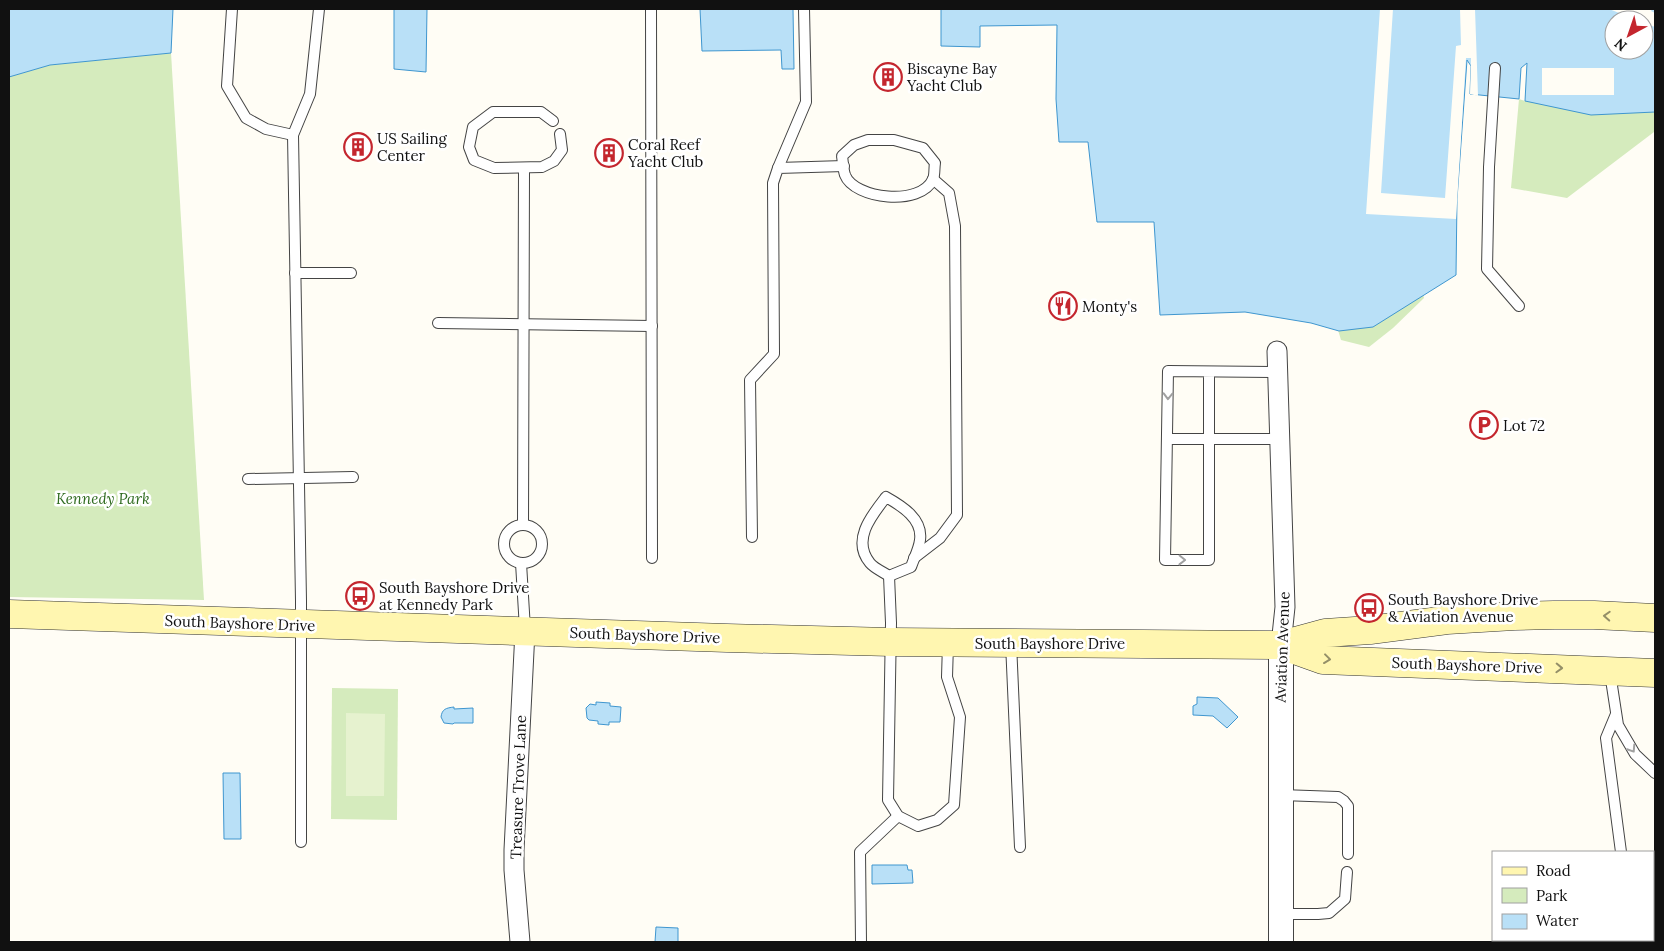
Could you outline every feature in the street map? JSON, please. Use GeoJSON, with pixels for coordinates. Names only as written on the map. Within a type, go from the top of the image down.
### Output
{"type":"FeatureCollection","features":[{"type":"Feature","properties":{"kind":"main road","name":"South Bayshore Drive"},"geometry":{"type":"LineString","coordinates":[[9,614],[301,625],[890,642],[1281,644],[1325,632],[1370,630],[1447,620],[1594,615],[1655,618]]}},
{"type":"Feature","properties":{"kind":"main road","name":"South Bayshore Drive"},"geometry":{"type":"LineString","coordinates":[[1281,644],[1323,660],[1655,673]]}},
{"type":"Feature","properties":{"kind":"street","name":"Aviation Avenue"},"geometry":{"type":"LineString","coordinates":[[1277,351],[1285,607],[1281,644],[1281,942]]}},
{"type":"Feature","properties":{"kind":"street","name":"Treasure Trove Lane"},"geometry":{"type":"LineString","coordinates":[[520,942],[514,850],[525,631]]}},
{"type":"Feature","properties":{"kind":"lane"},"geometry":{"type":"LineString","coordinates":[[232,9],[227,86],[246,118],[266,129],[293,135]]}},
{"type":"Feature","properties":{"kind":"lane"},"geometry":{"type":"LineString","coordinates":[[301,842],[301,625],[293,135],[310,94],[319,9]]}},
{"type":"Feature","properties":{"kind":"lane"},"geometry":{"type":"LineString","coordinates":[[651,9],[652,558]]}},
{"type":"Feature","properties":{"kind":"lane"},"geometry":{"type":"LineString","coordinates":[[752,537],[750,380],[774,354],[773,183],[806,102],[804,9]]}},
{"type":"Feature","properties":{"kind":"lane"},"geometry":{"type":"LineString","coordinates":[[1495,68],[1489,167],[1487,269],[1519,306]]}},
{"type":"Feature","properties":{"kind":"lane"},"geometry":{"type":"LineString","coordinates":[[553,121],[541,112],[493,112],[474,127],[469,147],[474,160],[494,168],[524,169],[542,167],[554,161],[562,150],[560,134]]}},
{"type":"Feature","properties":{"kind":"lane"},"geometry":{"type":"LineString","coordinates":[[868,140],[894,140],[923,148],[935,163],[933,179],[922,191],[904,197],[882,197],[858,188],[845,176],[844,166],[842,156],[854,145],[868,140]]}},
{"type":"Feature","properties":{"kind":"lane"},"geometry":{"type":"LineString","coordinates":[[778,168],[844,166]]}},
{"type":"Feature","properties":{"kind":"lane"},"geometry":{"type":"LineString","coordinates":[[523,525],[524,169]]}},
{"type":"Feature","properties":{"kind":"lane"},"geometry":{"type":"LineString","coordinates":[[914,558],[940,538],[957,515],[955,226],[949,193],[933,179]]}},
{"type":"Feature","properties":{"kind":"lane"},"geometry":{"type":"LineString","coordinates":[[296,273],[351,273]]}},
{"type":"Feature","properties":{"kind":"lane"},"geometry":{"type":"LineString","coordinates":[[438,323],[652,326]]}},
{"type":"Feature","properties":{"kind":"lane"},"geometry":{"type":"LineString","coordinates":[[1209,372],[1209,560],[1165,560],[1168,371],[1278,372]]}},
{"type":"Feature","properties":{"kind":"lane"},"geometry":{"type":"LineString","coordinates":[[1167,439],[1280,439]]}},
{"type":"Feature","properties":{"kind":"lane"},"geometry":{"type":"LineString","coordinates":[[248,479],[353,477]]}},
{"type":"Feature","properties":{"kind":"lane"},"geometry":{"type":"LineString","coordinates":[[886,496],[908,510],[920,529],[920,542],[911,566],[889,576],[870,563],[864,550],[864,530],[886,496]]}},
{"type":"Feature","properties":{"kind":"lane"},"geometry":{"type":"LineString","coordinates":[[523,525],[538,534],[541,545],[537,557],[521,563],[510,558],[504,549],[504,543],[508,532],[512,528],[523,525]]}},
{"type":"Feature","properties":{"kind":"lane"},"geometry":{"type":"LineString","coordinates":[[521,563],[525,631]]}},
{"type":"Feature","properties":{"kind":"lane"},"geometry":{"type":"LineString","coordinates":[[889,576],[888,800],[898,816],[918,826],[937,820],[954,805],[960,717],[947,677],[948,642]]}},
{"type":"Feature","properties":{"kind":"lane"},"geometry":{"type":"LineString","coordinates":[[1011,642],[1020,846]]}},
{"type":"Feature","properties":{"kind":"lane"},"geometry":{"type":"LineString","coordinates":[[1609,670],[1618,725],[1635,754],[1655,773]]}},
{"type":"Feature","properties":{"kind":"lane"},"geometry":{"type":"LineString","coordinates":[[1616,714],[1606,738],[1621,851]]}},
{"type":"Feature","properties":{"kind":"lane"},"geometry":{"type":"LineString","coordinates":[[1280,795],[1338,797],[1344,801],[1348,806],[1348,854]]}},
{"type":"Feature","properties":{"kind":"lane"},"geometry":{"type":"LineString","coordinates":[[861,942],[860,852],[898,816]]}},
{"type":"Feature","properties":{"kind":"lane"},"geometry":{"type":"LineString","coordinates":[[1281,914],[1313,915],[1330,913],[1345,899],[1347,872]]}},
{"type":"Feature","properties":{"kind":"green space","name":"Kennedy Park"},"geometry":{"type":"Polygon","coordinates":[[[171,53],[204,600],[9,597],[9,77],[50,65],[171,53]]]}},
{"type":"Feature","properties":{"kind":"green space"},"geometry":{"type":"Polygon","coordinates":[[[1525,95],[1655,95],[1654,132],[1567,198],[1511,188],[1519,99],[1525,101],[1525,95]]]}},
{"type":"Feature","properties":{"kind":"green space"},"geometry":{"type":"Polygon","coordinates":[[[1421,285],[1424,298],[1393,328],[1369,347],[1341,340],[1335,320],[1421,285]]]}},
{"type":"Feature","properties":{"kind":"green space"},"geometry":{"type":"Polygon","coordinates":[[[332,688],[398,689],[397,820],[331,819],[332,688]]]}},
{"type":"Feature","properties":{"kind":"green space"},"geometry":{"type":"Polygon","coordinates":[[[346,713],[385,714],[384,796],[346,796],[346,713]]]}},
{"type":"Feature","properties":{"kind":"water"},"geometry":{"type":"Polygon","coordinates":[[[9,9],[173,9],[171,53],[50,65],[9,77],[9,9]]]}},
{"type":"Feature","properties":{"kind":"water"},"geometry":{"type":"Polygon","coordinates":[[[394,9],[427,9],[426,72],[394,69],[394,9]]]}},
{"type":"Feature","properties":{"kind":"water"},"geometry":{"type":"Polygon","coordinates":[[[700,9],[793,9],[794,69],[782,69],[781,50],[702,51],[700,9]]]}},
{"type":"Feature","properties":{"kind":"water"},"geometry":{"type":"Polygon","coordinates":[[[941,9],[1655,9],[1655,112],[1591,115],[1525,101],[1527,63],[1521,68],[1519,99],[1470,94],[1471,66],[1467,60],[1457,199],[1456,275],[1373,327],[1339,331],[1311,323],[1245,312],[1160,315],[1154,222],[1097,222],[1088,142],[1059,142],[1056,99],[1057,25],[980,26],[980,47],[941,46],[941,9]]]}},
{"type":"Feature","properties":{"kind":"water"},"geometry":{"type":"Polygon","coordinates":[[[1197,697],[1218,698],[1238,717],[1227,728],[1213,716],[1193,715],[1193,706],[1197,704],[1197,697]]]}},
{"type":"Feature","properties":{"kind":"water"},"geometry":{"type":"Polygon","coordinates":[[[596,702],[610,703],[610,706],[621,707],[620,722],[609,722],[609,725],[598,724],[598,721],[589,720],[586,708],[590,704],[596,705],[596,702]]]}},
{"type":"Feature","properties":{"kind":"water"},"geometry":{"type":"Polygon","coordinates":[[[454,707],[454,709],[473,708],[473,723],[444,723],[441,717],[442,712],[447,708],[454,707]]]}},
{"type":"Feature","properties":{"kind":"water"},"geometry":{"type":"Polygon","coordinates":[[[223,773],[240,773],[241,839],[224,839],[223,773]]]}},
{"type":"Feature","properties":{"kind":"water"},"geometry":{"type":"Polygon","coordinates":[[[872,865],[907,865],[908,870],[912,870],[913,883],[872,884],[872,865]]]}},
{"type":"Feature","properties":{"kind":"water"},"geometry":{"type":"Polygon","coordinates":[[[656,927],[678,928],[678,942],[655,942],[656,927]]]}},
{"type":"Feature","properties":{"kind":"pier"},"geometry":{"type":"Polygon","coordinates":[[[1380,9],[1393,9],[1381,193],[1445,198],[1456,46],[1461,45],[1460,9],[1475,9],[1478,96],[1470,94],[1471,58],[1466,58],[1456,219],[1366,214],[1380,9]]]}},
{"type":"Feature","properties":{"kind":"pier"},"geometry":{"type":"Polygon","coordinates":[[[1609,9],[1652,9],[1652,10],[1609,9]]]}},
{"type":"Feature","properties":{"kind":"pier"},"geometry":{"type":"Polygon","coordinates":[[[1542,68],[1614,68],[1614,95],[1542,95],[1542,68]]]}},
{"type":"Feature","properties":{"kind":"place","name":"Biscayne Bay Yacht Club"},"geometry":{"type":"Point","coordinates":[888,77]}},
{"type":"Feature","properties":{"kind":"place","name":"US Sailing Center"},"geometry":{"type":"Point","coordinates":[358,147]}},
{"type":"Feature","properties":{"kind":"place","name":"Coral Reef Yacht Club"},"geometry":{"type":"Point","coordinates":[609,153]}},
{"type":"Feature","properties":{"kind":"place","name":"Monty's"},"geometry":{"type":"Point","coordinates":[1063,306]}},
{"type":"Feature","properties":{"kind":"place","name":"Lot 72"},"geometry":{"type":"Point","coordinates":[1484,425]}},
{"type":"Feature","properties":{"kind":"place","name":"South Bayshore Drive at Kennedy Park"},"geometry":{"type":"Point","coordinates":[360,596]}},
{"type":"Feature","properties":{"kind":"place","name":"South Bayshore Drive & Aviation Avenue"},"geometry":{"type":"Point","coordinates":[1369,608]}}]}
